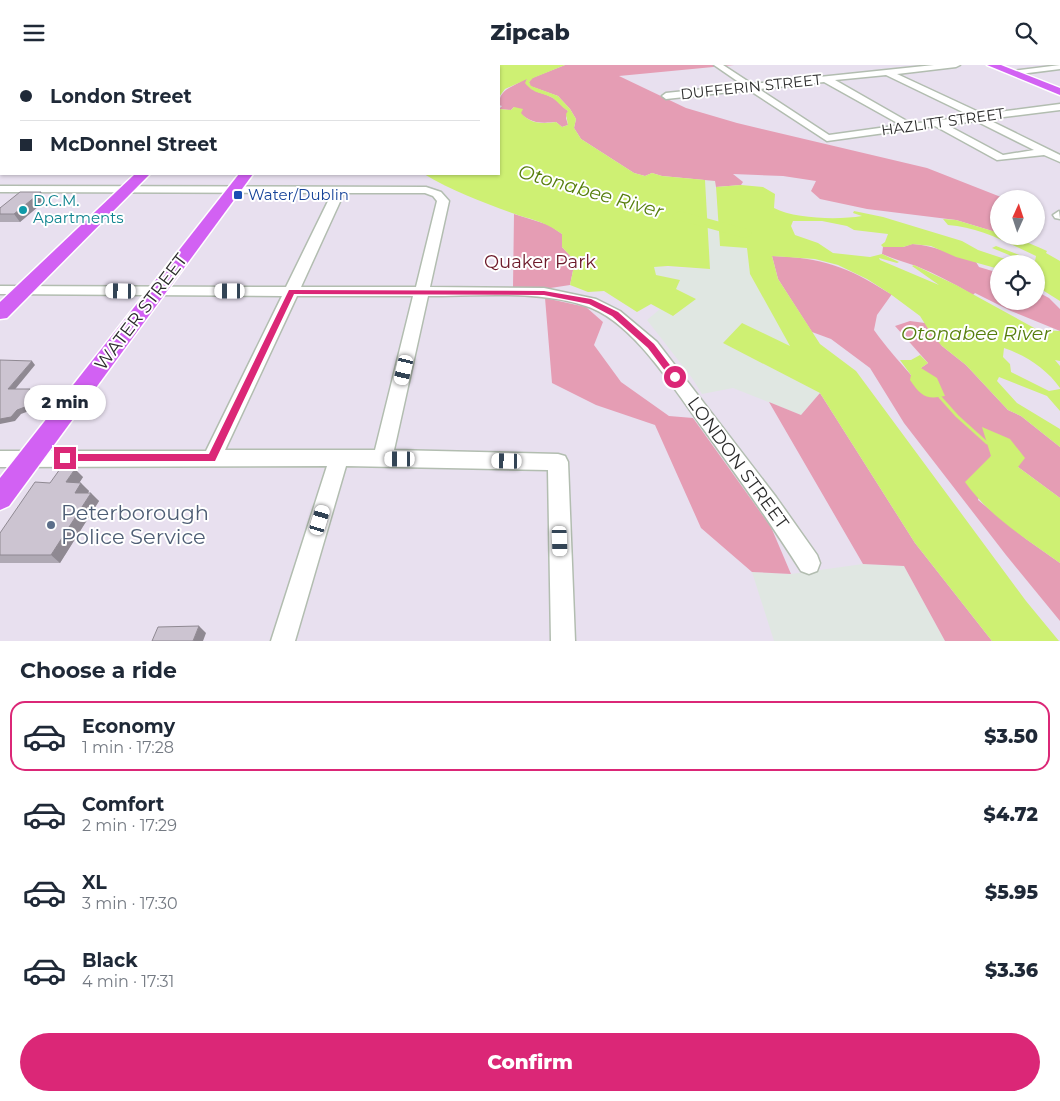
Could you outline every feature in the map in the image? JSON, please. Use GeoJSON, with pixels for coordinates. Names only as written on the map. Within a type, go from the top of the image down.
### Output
{"type":"FeatureCollection","features":[{"type":"Feature","properties":{"kind":"main road"},"geometry":{"type":"LineString","coordinates":[[992,65],[1060,92]]}},
{"type":"Feature","properties":{"kind":"main road"},"geometry":{"type":"LineString","coordinates":[[0,313],[142,175]]}},
{"type":"Feature","properties":{"kind":"main road","name":"WATER STREET"},"geometry":{"type":"LineString","coordinates":[[0,498],[240,181]]}},
{"type":"Feature","properties":{"kind":"street"},"geometry":{"type":"LineString","coordinates":[[718,65],[751,87]]}},
{"type":"Feature","properties":{"kind":"street"},"geometry":{"type":"LineString","coordinates":[[874,65],[1060,159]]}},
{"type":"Feature","properties":{"kind":"street","name":"DUFFERIN STREET"},"geometry":{"type":"LineString","coordinates":[[666,96],[956,65]]}},
{"type":"Feature","properties":{"kind":"street"},"geometry":{"type":"LineString","coordinates":[[1013,73],[1060,67]]}},
{"type":"Feature","properties":{"kind":"street"},"geometry":{"type":"LineString","coordinates":[[826,79],[912,127]]}},
{"type":"Feature","properties":{"kind":"street","name":"HAZLITT STREET"},"geometry":{"type":"LineString","coordinates":[[751,87],[827,138],[1060,107]]}},
{"type":"Feature","properties":{"kind":"street"},"geometry":{"type":"LineString","coordinates":[[936,123],[1001,158],[1046,152]]}},
{"type":"Feature","properties":{"kind":"street"},"geometry":{"type":"LineString","coordinates":[[0,189],[128,189],[240,181],[340,189],[426,190],[437,194],[443,201],[384,458]]}},
{"type":"Feature","properties":{"kind":"street"},"geometry":{"type":"LineString","coordinates":[[212,458],[340,189]]}},
{"type":"Feature","properties":{"kind":"street","name":"LONDON STREET"},"geometry":{"type":"LineString","coordinates":[[0,290],[544,293],[591,302],[615,314],[651,346],[769,503],[809,563]]}},
{"type":"Feature","properties":{"kind":"street"},"geometry":{"type":"LineString","coordinates":[[283,641],[340,458]]}},
{"type":"Feature","properties":{"kind":"street"},"geometry":{"type":"LineString","coordinates":[[0,459],[384,458],[558,462],[564,641]]}},
{"type":"Feature","properties":{"kind":"shaded area"},"geometry":{"type":"Polygon","coordinates":[[[705,180],[715,181],[720,246],[747,247],[750,274],[791,347],[742,323],[723,343],[820,393],[801,415],[733,388],[702,394],[692,378],[647,320],[660,309],[674,316],[695,299],[676,289],[680,280],[655,275],[654,267],[710,269],[705,180]]]}},
{"type":"Feature","properties":{"kind":"shaded area"},"geometry":{"type":"Polygon","coordinates":[[[863,564],[904,566],[945,641],[774,641],[752,572],[791,574],[863,564]]]}},
{"type":"Feature","properties":{"kind":"green space"},"geometry":{"type":"Polygon","coordinates":[[[565,65],[734,65],[619,76],[686,108],[737,123],[927,168],[990,193],[990,230],[956,220],[867,209],[820,199],[811,191],[816,181],[783,176],[733,174],[743,182],[741,185],[716,187],[715,181],[662,176],[652,173],[645,176],[634,173],[581,139],[574,128],[576,119],[570,109],[558,96],[530,86],[529,82],[532,78],[565,65]]]}},
{"type":"Feature","properties":{"kind":"green space"},"geometry":{"type":"Polygon","coordinates":[[[527,79],[526,83],[532,89],[553,98],[568,111],[566,118],[568,125],[562,127],[556,122],[543,123],[532,121],[514,107],[511,110],[500,109],[502,106],[500,105],[501,95],[507,89],[527,79]]]}},
{"type":"Feature","properties":{"kind":"green space","name":"Quaker Park"},"geometry":{"type":"Polygon","coordinates":[[[514,214],[549,225],[562,234],[562,247],[575,261],[570,285],[544,289],[513,287],[514,214]]]}},
{"type":"Feature","properties":{"kind":"green space"},"geometry":{"type":"Polygon","coordinates":[[[912,244],[929,246],[976,262],[979,267],[990,270],[990,300],[975,293],[973,295],[923,269],[882,254],[883,247],[903,247],[912,244]]]}},
{"type":"Feature","properties":{"kind":"green space"},"geometry":{"type":"Polygon","coordinates":[[[772,256],[820,261],[834,265],[860,276],[892,294],[877,315],[874,330],[911,375],[928,363],[895,326],[910,321],[925,323],[942,346],[966,365],[1008,410],[1021,416],[1060,447],[1060,498],[1018,467],[991,456],[978,500],[1026,539],[1060,563],[1060,621],[1006,555],[904,423],[870,368],[831,339],[812,332],[778,279],[772,256]]]}},
{"type":"Feature","properties":{"kind":"green space"},"geometry":{"type":"Polygon","coordinates":[[[1045,296],[1060,309],[1060,331],[1009,310],[1045,310],[1045,296]]]}},
{"type":"Feature","properties":{"kind":"green space"},"geometry":{"type":"Polygon","coordinates":[[[545,298],[586,307],[603,322],[594,345],[621,382],[669,416],[693,418],[771,527],[791,574],[752,572],[701,528],[655,425],[596,405],[552,383],[545,298]]]}},
{"type":"Feature","properties":{"kind":"green space"},"geometry":{"type":"Polygon","coordinates":[[[820,393],[915,543],[992,641],[945,641],[904,566],[863,564],[769,402],[801,415],[820,393]]]}},
{"type":"Feature","properties":{"kind":"water","name":"Otonabee River"},"geometry":{"type":"Polygon","coordinates":[[[500,65],[565,65],[533,78],[529,82],[531,86],[558,96],[570,109],[576,119],[574,128],[581,139],[634,173],[645,176],[652,173],[662,176],[705,180],[710,269],[654,267],[656,275],[680,280],[676,289],[696,299],[673,316],[651,304],[637,312],[604,291],[588,292],[570,285],[575,261],[562,247],[562,234],[544,223],[467,196],[426,175],[500,175],[500,109],[511,110],[514,107],[523,109],[521,113],[533,121],[542,123],[556,122],[562,127],[568,125],[566,114],[568,111],[551,97],[531,89],[525,83],[527,79],[505,89],[500,96],[500,65]]]}},
{"type":"Feature","properties":{"kind":"water","name":"Otonabee River"},"geometry":{"type":"Polygon","coordinates":[[[741,185],[763,187],[775,194],[774,208],[783,212],[817,218],[862,216],[853,213],[854,211],[883,217],[962,241],[978,250],[993,255],[990,255],[990,266],[956,257],[931,246],[913,244],[903,247],[883,247],[881,245],[885,242],[888,234],[854,230],[847,226],[822,221],[793,221],[791,226],[795,235],[818,243],[833,253],[870,257],[882,254],[899,262],[879,258],[880,260],[939,285],[912,266],[914,265],[956,285],[990,304],[990,310],[1002,310],[1038,330],[1060,331],[1060,361],[1055,360],[1060,366],[1060,388],[1049,375],[1028,359],[1004,348],[1003,357],[1010,364],[1011,372],[1049,391],[1060,389],[1060,411],[1047,396],[999,377],[997,381],[1017,403],[1060,429],[1060,447],[1021,416],[1008,410],[966,365],[942,346],[932,335],[920,316],[889,293],[867,279],[838,265],[815,259],[772,256],[778,279],[820,344],[856,371],[1026,601],[1059,641],[992,641],[915,543],[820,393],[723,343],[742,323],[790,346],[750,274],[747,248],[720,246],[716,187],[741,185]]]}},
{"type":"Feature","properties":{"kind":"water","name":"Otonabee River"},"geometry":{"type":"Polygon","coordinates":[[[943,219],[956,220],[990,230],[990,235],[960,226],[948,225],[943,219]]]}},
{"type":"Feature","properties":{"kind":"water","name":"Otonabee River"},"geometry":{"type":"Polygon","coordinates":[[[1013,245],[1034,245],[1047,251],[1046,253],[1060,261],[1060,301],[1045,292],[1045,255],[1034,255],[1013,245]]]}},
{"type":"Feature","properties":{"kind":"water","name":"Otonabee River"},"geometry":{"type":"Polygon","coordinates":[[[996,246],[1019,255],[1009,255],[992,248],[996,246]]]}},
{"type":"Feature","properties":{"kind":"water"},"geometry":{"type":"Polygon","coordinates":[[[920,355],[928,363],[921,368],[937,378],[945,396],[928,397],[917,390],[910,380],[911,375],[900,360],[911,360],[920,355]]]}},
{"type":"Feature","properties":{"kind":"water"},"geometry":{"type":"Polygon","coordinates":[[[982,427],[1010,439],[1025,458],[1018,467],[1060,498],[1060,563],[1021,536],[985,506],[965,482],[991,456],[982,427]]]}},
{"type":"Feature","properties":{"kind":"building"},"geometry":{"type":"Polygon","coordinates":[[[20,192],[41,192],[14,214],[0,214],[0,208],[20,192]]]}},
{"type":"Feature","properties":{"kind":"building"},"geometry":{"type":"Polygon","coordinates":[[[0,360],[32,361],[8,389],[30,389],[29,391],[33,391],[27,398],[29,402],[25,407],[17,410],[11,417],[0,419],[0,360]]]}},
{"type":"Feature","properties":{"kind":"building","name":"Peterborough Police Service"},"geometry":{"type":"Polygon","coordinates":[[[60,469],[75,469],[66,482],[81,483],[75,493],[91,493],[51,555],[0,555],[0,533],[35,482],[50,483],[60,469]]]}},
{"type":"Feature","properties":{"kind":"building"},"geometry":{"type":"Polygon","coordinates":[[[199,626],[193,641],[152,641],[158,627],[199,626]]]}},
{"type":"Feature","properties":{"kind":"waterway","name":"Otonabee River"},"geometry":{"type":"LineString","coordinates":[[680,216],[744,233]]}},
{"type":"Feature","properties":{"kind":"waterway"},"geometry":{"type":"LineString","coordinates":[[940,397],[957,416],[987,443]]}},
{"type":"Feature","properties":{"kind":"place","name":"Water/Dublin"},"geometry":{"type":"Point","coordinates":[238,195]}},
{"type":"Feature","properties":{"kind":"place","name":"D.C.M. Apartments"},"geometry":{"type":"Point","coordinates":[23,210]}},
{"type":"Feature","properties":{"kind":"place","name":"Peterborough Police Service"},"geometry":{"type":"Point","coordinates":[51,525]}},
{"type":"Feature","properties":{"kind":"route"},"geometry":{"type":"LineString","coordinates":[[65,458],[212,458],[292,292],[544,293],[591,302],[615,314],[651,346],[675,377]]}}]}
